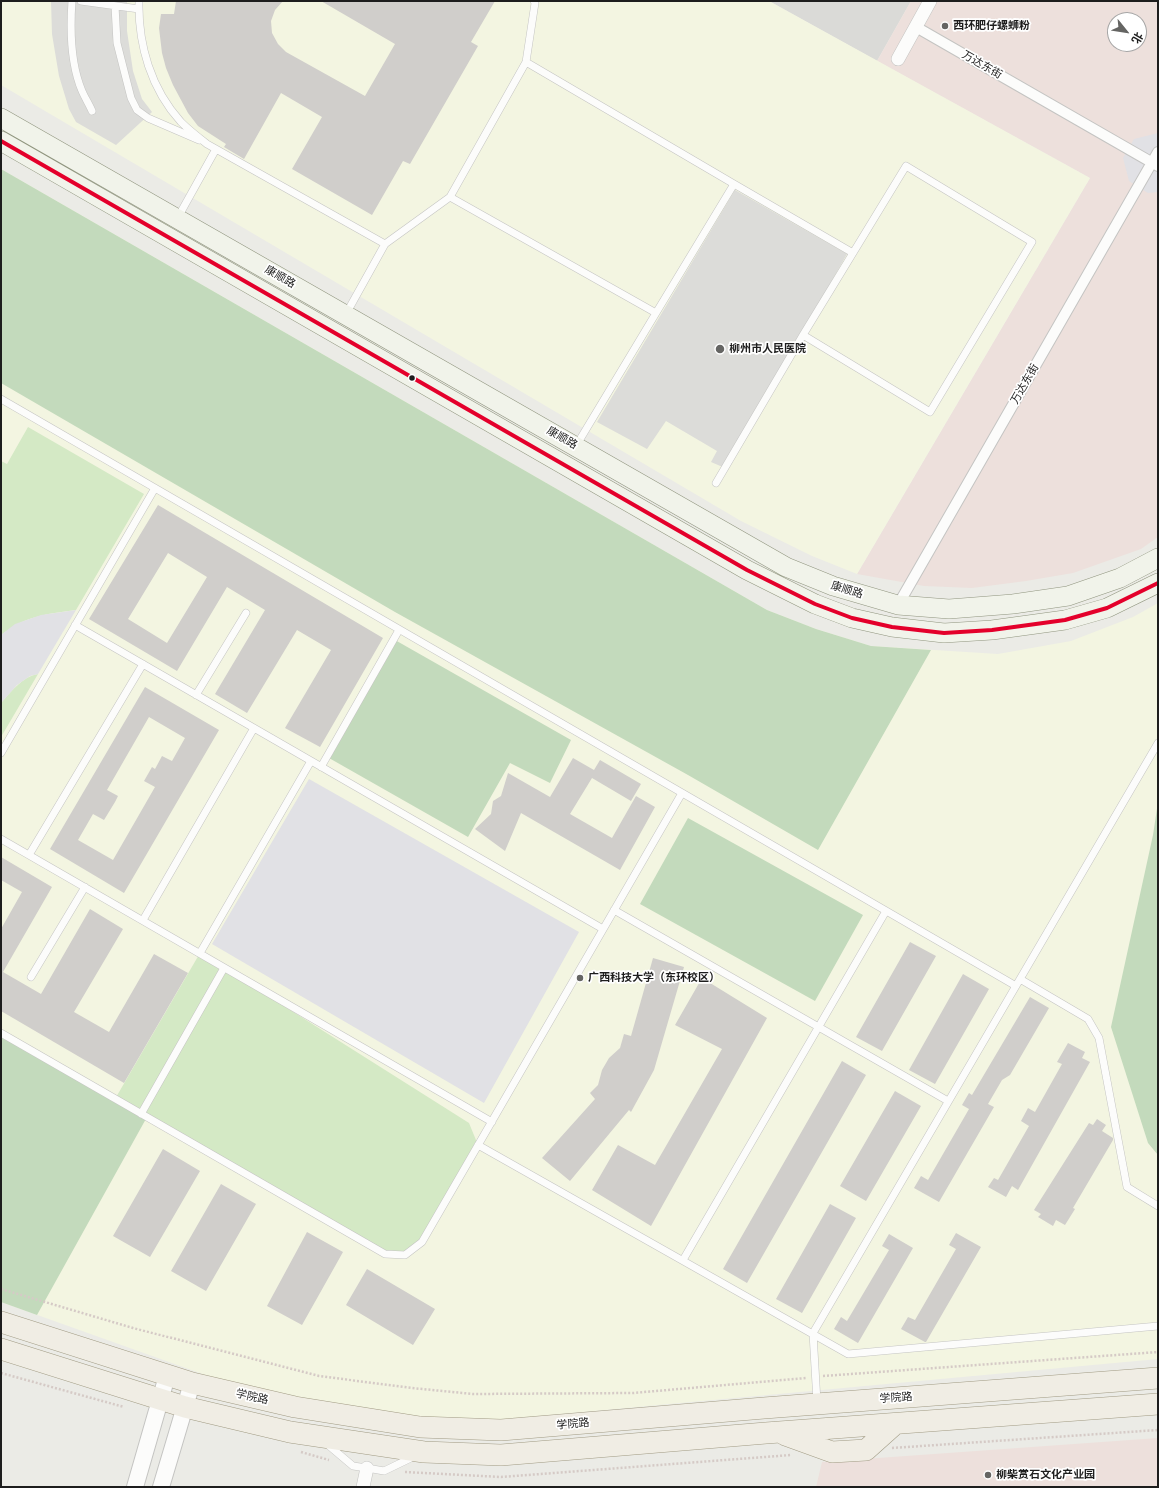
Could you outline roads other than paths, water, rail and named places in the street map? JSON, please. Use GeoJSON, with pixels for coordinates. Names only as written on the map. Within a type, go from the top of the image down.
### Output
{"type":"FeatureCollection","features":[{"type":"Feature","properties":{"kind":"main road","name":"康顺路"},"geometry":{"type":"LineString","coordinates":[[1,118],[786,567],[833,586],[898,605],[949,609],[1013,604],[1068,596],[1120,578],[1158,558]]}},
{"type":"Feature","properties":{"kind":"main road","name":"康顺路"},"geometry":{"type":"LineString","coordinates":[[1,141],[747,570],[815,604],[852,618],[892,627],[944,633],[992,630],[1065,620],[1107,608],[1158,583]]}},
{"type":"Feature","properties":{"kind":"main road","name":"学院路"},"geometry":{"type":"LineString","coordinates":[[1,1322],[192,1383],[295,1407],[420,1427],[501,1430],[1158,1378]]}},
{"type":"Feature","properties":{"kind":"main road"},"geometry":{"type":"LineString","coordinates":[[1,1350],[185,1407],[290,1432],[424,1452],[501,1456],[1158,1404]]}},
{"type":"Feature","properties":{"kind":"main road"},"geometry":{"type":"LineString","coordinates":[[777,1433],[832,1452],[866,1450],[895,1424]]}},
{"type":"Feature","properties":{"kind":"street"},"geometry":{"type":"LineString","coordinates":[[898,59],[930,1]]}},
{"type":"Feature","properties":{"kind":"street","name":"万达东街"},"geometry":{"type":"LineString","coordinates":[[916,27],[1155,164]]}},
{"type":"Feature","properties":{"kind":"street","name":"万达东街"},"geometry":{"type":"LineString","coordinates":[[898,605],[1155,164],[1158,152]]}},
{"type":"Feature","properties":{"kind":"street"},"geometry":{"type":"LineString","coordinates":[[135,1487],[167,1376]]}},
{"type":"Feature","properties":{"kind":"street"},"geometry":{"type":"LineString","coordinates":[[160,1487],[192,1383]]}},
{"type":"Feature","properties":{"kind":"street"},"geometry":{"type":"LineString","coordinates":[[363,1487],[367,1468]]}},
{"type":"Feature","properties":{"kind":"lane"},"geometry":{"type":"LineString","coordinates":[[72,1],[70,21],[75,66],[81,90],[92,111]]}},
{"type":"Feature","properties":{"kind":"lane"},"geometry":{"type":"LineString","coordinates":[[81,1],[139,9]]}},
{"type":"Feature","properties":{"kind":"lane"},"geometry":{"type":"LineString","coordinates":[[139,1],[139,18],[144,52],[154,83],[164,100],[182,122],[207,144]]}},
{"type":"Feature","properties":{"kind":"lane"},"geometry":{"type":"LineString","coordinates":[[346,315],[385,244],[450,198],[526,62],[535,4],[534,1]]}},
{"type":"Feature","properties":{"kind":"lane"},"geometry":{"type":"LineString","coordinates":[[115,6],[117,43],[131,98],[138,110],[148,118],[207,144],[385,244]]}},
{"type":"Feature","properties":{"kind":"lane"},"geometry":{"type":"LineString","coordinates":[[526,62],[853,253]]}},
{"type":"Feature","properties":{"kind":"lane"},"geometry":{"type":"LineString","coordinates":[[177,218],[216,149]]}},
{"type":"Feature","properties":{"kind":"lane"},"geometry":{"type":"LineString","coordinates":[[716,484],[803,335],[906,166],[1032,242],[930,412],[803,335]]}},
{"type":"Feature","properties":{"kind":"lane"},"geometry":{"type":"LineString","coordinates":[[576,446],[734,184]]}},
{"type":"Feature","properties":{"kind":"lane"},"geometry":{"type":"LineString","coordinates":[[450,198],[656,313]]}},
{"type":"Feature","properties":{"kind":"lane"},"geometry":{"type":"LineString","coordinates":[[1,399],[1016,986]]}},
{"type":"Feature","properties":{"kind":"lane"},"geometry":{"type":"LineString","coordinates":[[1,753],[155,488]]}},
{"type":"Feature","properties":{"kind":"lane"},"geometry":{"type":"LineString","coordinates":[[196,695],[246,613]]}},
{"type":"Feature","properties":{"kind":"lane"},"geometry":{"type":"LineString","coordinates":[[75,625],[603,929]]}},
{"type":"Feature","properties":{"kind":"lane"},"geometry":{"type":"LineString","coordinates":[[321,767],[399,630]]}},
{"type":"Feature","properties":{"kind":"lane"},"geometry":{"type":"LineString","coordinates":[[29,855],[143,664]]}},
{"type":"Feature","properties":{"kind":"lane"},"geometry":{"type":"LineString","coordinates":[[143,920],[254,728]]}},
{"type":"Feature","properties":{"kind":"lane"},"geometry":{"type":"LineString","coordinates":[[818,1404],[813,1333],[1158,743]]}},
{"type":"Feature","properties":{"kind":"lane"},"geometry":{"type":"LineString","coordinates":[[200,953],[311,761]]}},
{"type":"Feature","properties":{"kind":"lane"},"geometry":{"type":"LineString","coordinates":[[1,1033],[385,1254],[405,1255],[422,1242],[682,793]]}},
{"type":"Feature","properties":{"kind":"lane"},"geometry":{"type":"LineString","coordinates":[[1,839],[492,1122]]}},
{"type":"Feature","properties":{"kind":"lane"},"geometry":{"type":"LineString","coordinates":[[31,977],[85,887]]}},
{"type":"Feature","properties":{"kind":"lane"},"geometry":{"type":"LineString","coordinates":[[614,910],[948,1101]]}},
{"type":"Feature","properties":{"kind":"lane"},"geometry":{"type":"LineString","coordinates":[[683,1260],[886,911]]}},
{"type":"Feature","properties":{"kind":"lane"},"geometry":{"type":"LineString","coordinates":[[140,1114],[224,968]]}},
{"type":"Feature","properties":{"kind":"lane"},"geometry":{"type":"LineString","coordinates":[[1020,979],[1088,1019],[1099,1038],[1127,1187],[1158,1206]]}},
{"type":"Feature","properties":{"kind":"lane"},"geometry":{"type":"LineString","coordinates":[[478,1146],[848,1354],[1158,1326]]}},
{"type":"Feature","properties":{"kind":"lane"},"geometry":{"type":"LineString","coordinates":[[317,1436],[353,1466],[384,1471],[424,1452]]}},
{"type":"Feature","properties":{"kind":"place","name":"西环肥仔螺蛳粉"},"geometry":{"type":"Point","coordinates":[945,26]}},
{"type":"Feature","properties":{"kind":"place","name":"柳州市人民医院"},"geometry":{"type":"Point","coordinates":[720,349]}},
{"type":"Feature","properties":{"kind":"place","name":"广西科技大学（东环校区）"},"geometry":{"type":"Point","coordinates":[580,978]}},
{"type":"Feature","properties":{"kind":"place","name":"柳柴赏石文化产业园"},"geometry":{"type":"Point","coordinates":[988,1475]}}]}
